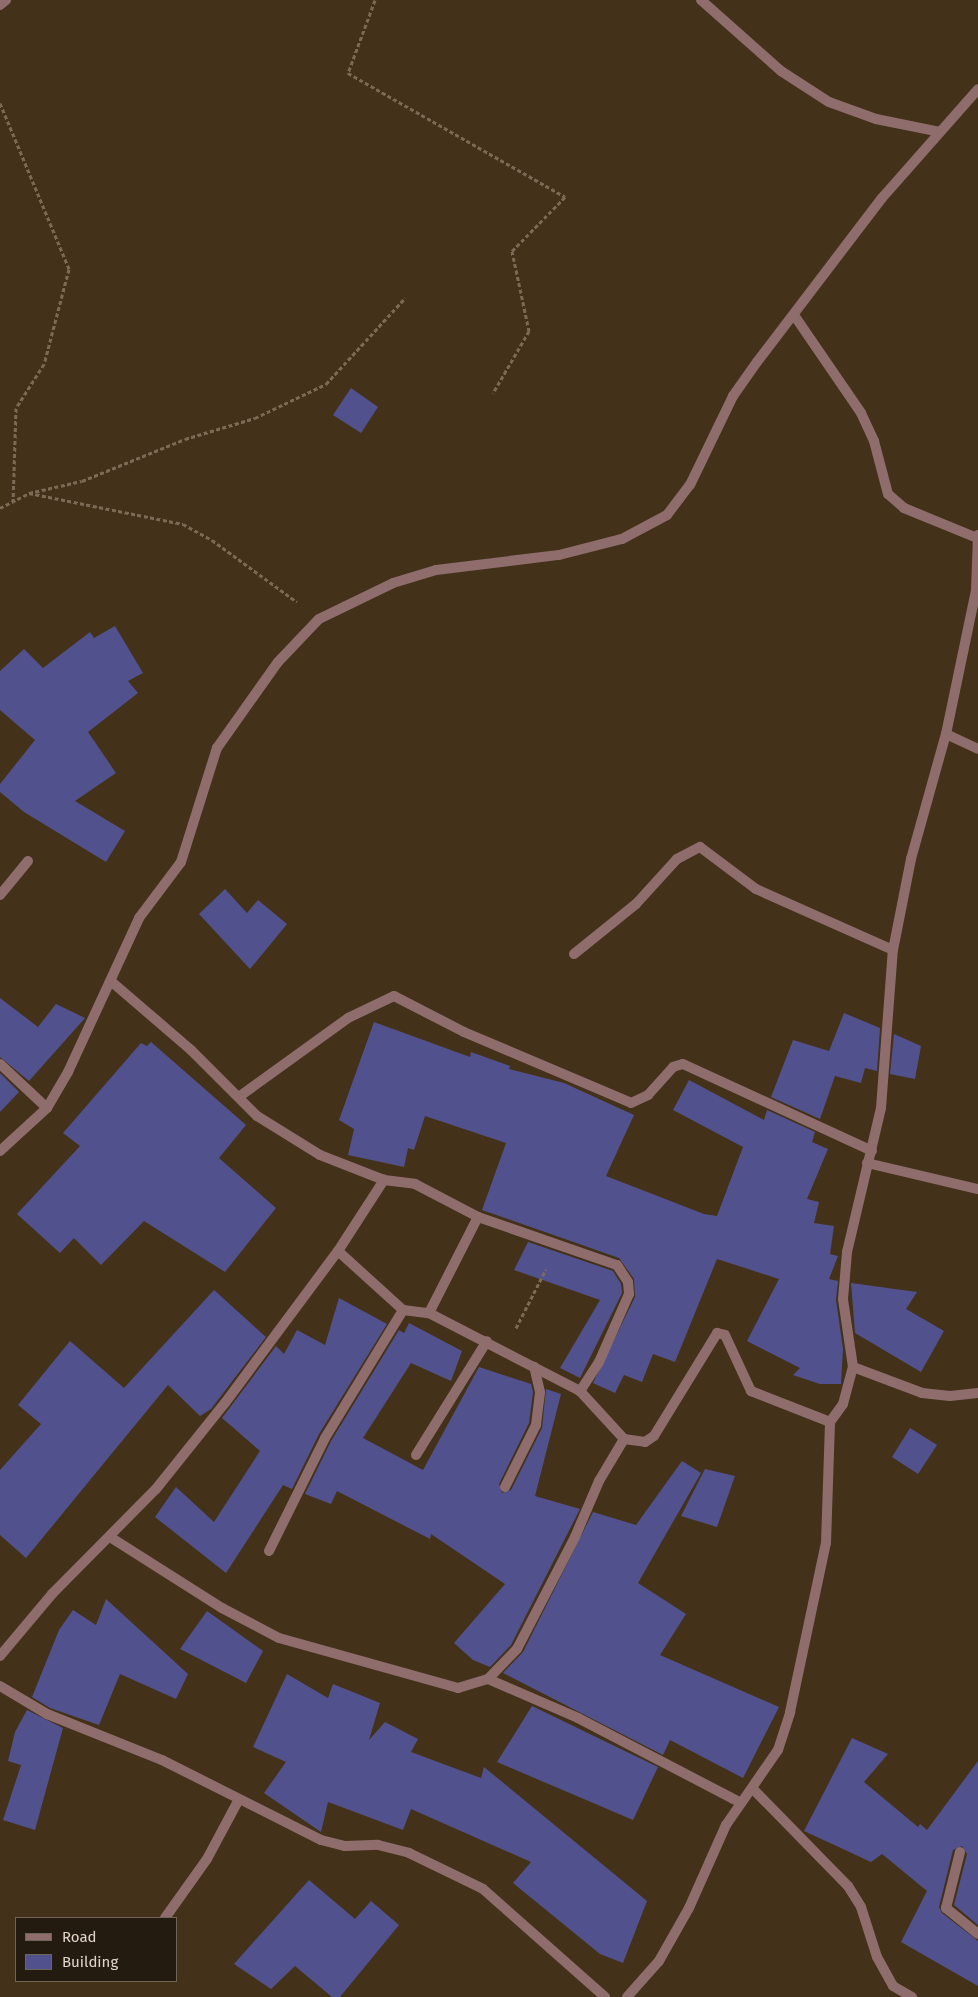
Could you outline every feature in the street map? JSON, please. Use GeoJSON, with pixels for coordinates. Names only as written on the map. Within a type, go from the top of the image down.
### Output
{"type":"FeatureCollection","features":[{"type":"Feature","properties":{"kind":"street"},"geometry":{"type":"LineString","coordinates":[[0,5],[6,0]]}},
{"type":"Feature","properties":{"kind":"street"},"geometry":{"type":"LineString","coordinates":[[700,0],[781,70],[829,102],[876,119],[940,132]]}},
{"type":"Feature","properties":{"kind":"street"},"geometry":{"type":"LineString","coordinates":[[0,1151],[47,1108],[112,982],[139,918],[181,862],[217,748],[278,662],[320,619],[355,599],[436,570],[559,555],[643,531],[667,515],[690,484],[733,396],[882,198],[978,89]]}},
{"type":"Feature","properties":{"kind":"street"},"geometry":{"type":"LineString","coordinates":[[627,1997],[659,1961],[689,1908],[709,1855],[741,1803],[753,1789],[778,1750],[816,1600],[826,1543],[830,1422],[843,1404],[853,1367],[843,1298],[847,1252],[867,1163],[872,1151],[882,1108],[892,950],[911,859],[946,734],[976,590],[978,536],[904,508],[888,494],[874,441],[861,413],[794,315]]}},
{"type":"Feature","properties":{"kind":"street"},"geometry":{"type":"LineString","coordinates":[[946,734],[978,749]]}},
{"type":"Feature","properties":{"kind":"street"},"geometry":{"type":"LineString","coordinates":[[574,954],[636,904],[677,859],[700,847],[756,889],[892,950]]}},
{"type":"Feature","properties":{"kind":"street"},"geometry":{"type":"LineString","coordinates":[[0,895],[28,861]]}},
{"type":"Feature","properties":{"kind":"street"},"geometry":{"type":"LineString","coordinates":[[112,982],[240,1096],[257,1116],[298,1144],[384,1180],[415,1184],[478,1217],[612,1261],[630,1287],[599,1362],[580,1391]]}},
{"type":"Feature","properties":{"kind":"street"},"geometry":{"type":"LineString","coordinates":[[240,1096],[348,1018],[394,996],[464,1032],[630,1103],[648,1095],[673,1067],[683,1064],[872,1151]]}},
{"type":"Feature","properties":{"kind":"street"},"geometry":{"type":"LineString","coordinates":[[0,1064],[47,1108]]}},
{"type":"Feature","properties":{"kind":"street"},"geometry":{"type":"LineString","coordinates":[[867,1163],[978,1189]]}},
{"type":"Feature","properties":{"kind":"street"},"geometry":{"type":"LineString","coordinates":[[0,1656],[52,1594],[156,1489],[225,1403],[338,1251],[384,1180]]}},
{"type":"Feature","properties":{"kind":"street"},"geometry":{"type":"LineString","coordinates":[[429,1313],[478,1217]]}},
{"type":"Feature","properties":{"kind":"street"},"geometry":{"type":"LineString","coordinates":[[338,1251],[403,1310],[429,1313],[487,1341],[580,1391],[624,1438],[645,1442],[654,1436],[694,1376],[716,1332],[725,1335],[751,1391],[830,1422]]}},
{"type":"Feature","properties":{"kind":"street"},"geometry":{"type":"LineString","coordinates":[[269,1552],[325,1438],[403,1310]]}},
{"type":"Feature","properties":{"kind":"street"},"geometry":{"type":"LineString","coordinates":[[416,1455],[487,1341]]}},
{"type":"Feature","properties":{"kind":"street"},"geometry":{"type":"LineString","coordinates":[[505,1487],[536,1425],[540,1392],[534,1367]]}},
{"type":"Feature","properties":{"kind":"street"},"geometry":{"type":"LineString","coordinates":[[853,1367],[922,1392],[950,1396],[978,1394]]}},
{"type":"Feature","properties":{"kind":"street"},"geometry":{"type":"LineString","coordinates":[[110,1537],[222,1608],[279,1638],[458,1688],[488,1679],[517,1649],[575,1537],[598,1481],[624,1438]]}},
{"type":"Feature","properties":{"kind":"street"},"geometry":{"type":"LineString","coordinates":[[488,1679],[578,1718],[741,1803]]}},
{"type":"Feature","properties":{"kind":"street"},"geometry":{"type":"LineString","coordinates":[[0,1686],[47,1714],[162,1760],[238,1801],[321,1840],[345,1846],[378,1845],[409,1853],[483,1889],[604,1997]]}},
{"type":"Feature","properties":{"kind":"street"},"geometry":{"type":"LineString","coordinates":[[753,1789],[848,1886],[861,1907],[878,1957],[893,1986],[912,1997]]}},
{"type":"Feature","properties":{"kind":"street"},"geometry":{"type":"LineString","coordinates":[[166,1917],[206,1859],[238,1801]]}},
{"type":"Feature","properties":{"kind":"street"},"geometry":{"type":"LineString","coordinates":[[960,1852],[946,1908],[978,1934]]}},
{"type":"Feature","properties":{"kind":"path"},"geometry":{"type":"LineString","coordinates":[[375,0],[348,73],[565,196],[512,251],[529,330],[493,393]]}},
{"type":"Feature","properties":{"kind":"path"},"geometry":{"type":"LineString","coordinates":[[0,103],[69,269],[44,364],[16,408],[13,501]]}},
{"type":"Feature","properties":{"kind":"path"},"geometry":{"type":"LineString","coordinates":[[0,508],[29,492],[82,481],[185,440],[255,418],[326,384],[405,298]]}},
{"type":"Feature","properties":{"kind":"path"},"geometry":{"type":"LineString","coordinates":[[29,492],[183,524],[212,540],[320,619]]}},
{"type":"Feature","properties":{"kind":"path"},"geometry":{"type":"LineString","coordinates":[[505,1351],[541,1284],[555,1243]]}},
{"type":"Feature","properties":{"kind":"building"},"geometry":{"type":"Polygon","coordinates":[[[351,388],[378,407],[361,433],[333,415],[351,388]]]}},
{"type":"Feature","properties":{"kind":"building"},"geometry":{"type":"Polygon","coordinates":[[[115,626],[143,673],[128,681],[138,693],[88,732],[116,773],[75,801],[125,831],[106,862],[24,812],[0,792],[0,784],[35,740],[0,710],[0,671],[24,649],[43,668],[90,632],[94,638],[115,626]]]}},
{"type":"Feature","properties":{"kind":"building"},"geometry":{"type":"Polygon","coordinates":[[[225,889],[247,913],[258,900],[287,924],[250,969],[199,914],[225,889]]]}},
{"type":"Feature","properties":{"kind":"building"},"geometry":{"type":"Polygon","coordinates":[[[0,998],[38,1027],[56,1004],[85,1018],[29,1081],[0,1057],[0,998]]]}},
{"type":"Feature","properties":{"kind":"building"},"geometry":{"type":"Polygon","coordinates":[[[844,1013],[880,1028],[877,1071],[865,1068],[861,1083],[835,1076],[820,1119],[771,1097],[793,1040],[829,1051],[844,1013]]]}},
{"type":"Feature","properties":{"kind":"building"},"geometry":{"type":"Polygon","coordinates":[[[374,1022],[470,1057],[471,1052],[510,1066],[509,1069],[564,1083],[634,1115],[606,1176],[704,1214],[717,1216],[743,1147],[673,1110],[689,1080],[764,1120],[767,1110],[815,1132],[812,1142],[828,1149],[807,1199],[819,1202],[814,1223],[834,1226],[830,1254],[838,1256],[829,1279],[838,1281],[836,1300],[843,1349],[841,1384],[820,1384],[793,1375],[800,1368],[747,1341],[779,1279],[717,1259],[675,1362],[653,1354],[642,1382],[624,1375],[615,1393],[593,1383],[635,1297],[634,1279],[619,1258],[482,1210],[506,1143],[425,1116],[414,1150],[408,1148],[404,1167],[348,1155],[354,1129],[339,1120],[374,1022]]]}},
{"type":"Feature","properties":{"kind":"building"},"geometry":{"type":"Polygon","coordinates":[[[894,1034],[921,1046],[915,1079],[890,1074],[894,1034]]]}},
{"type":"Feature","properties":{"kind":"building"},"geometry":{"type":"Polygon","coordinates":[[[151,1042],[246,1125],[219,1158],[276,1208],[225,1272],[144,1221],[101,1265],[74,1238],[60,1253],[17,1214],[80,1146],[63,1133],[141,1043],[147,1046],[151,1042]]]}},
{"type":"Feature","properties":{"kind":"building"},"geometry":{"type":"Polygon","coordinates":[[[0,1073],[19,1092],[0,1112],[0,1073]]]}},
{"type":"Feature","properties":{"kind":"building"},"geometry":{"type":"Polygon","coordinates":[[[528,1242],[613,1271],[621,1284],[622,1293],[580,1378],[560,1368],[600,1300],[514,1270],[528,1242]]]}},
{"type":"Feature","properties":{"kind":"building"},"geometry":{"type":"Polygon","coordinates":[[[851,1283],[917,1292],[906,1309],[944,1331],[921,1372],[855,1333],[851,1283]]]}},
{"type":"Feature","properties":{"kind":"building"},"geometry":{"type":"Polygon","coordinates":[[[214,1290],[266,1337],[211,1409],[200,1416],[168,1385],[26,1558],[0,1535],[0,1470],[41,1424],[18,1405],[70,1341],[124,1388],[214,1290]]]}},
{"type":"Feature","properties":{"kind":"building"},"geometry":{"type":"Polygon","coordinates":[[[339,1298],[387,1324],[319,1434],[292,1489],[283,1485],[226,1573],[155,1517],[176,1487],[214,1522],[260,1451],[222,1418],[276,1346],[284,1354],[297,1330],[325,1345],[339,1298]]]}},
{"type":"Feature","properties":{"kind":"building"},"geometry":{"type":"Polygon","coordinates":[[[409,1323],[462,1351],[451,1381],[411,1363],[363,1438],[423,1470],[479,1367],[531,1384],[533,1392],[529,1423],[499,1484],[502,1493],[511,1490],[542,1428],[546,1389],[561,1394],[535,1496],[580,1509],[511,1645],[490,1667],[473,1660],[454,1643],[505,1584],[431,1534],[430,1539],[337,1491],[331,1504],[305,1494],[331,1441],[399,1330],[404,1333],[409,1323]]]}},
{"type":"Feature","properties":{"kind":"building"},"geometry":{"type":"Polygon","coordinates":[[[910,1428],[937,1445],[918,1474],[892,1457],[910,1428]]]}},
{"type":"Feature","properties":{"kind":"building"},"geometry":{"type":"Polygon","coordinates":[[[682,1461],[701,1473],[638,1583],[686,1614],[660,1655],[779,1707],[743,1778],[670,1740],[663,1755],[503,1673],[523,1652],[593,1512],[636,1525],[682,1461]]]}},
{"type":"Feature","properties":{"kind":"building"},"geometry":{"type":"Polygon","coordinates":[[[705,1469],[735,1476],[717,1527],[681,1516],[705,1469]]]}},
{"type":"Feature","properties":{"kind":"building"},"geometry":{"type":"Polygon","coordinates":[[[106,1599],[188,1674],[176,1699],[120,1674],[99,1725],[50,1708],[32,1697],[59,1630],[73,1610],[96,1625],[106,1599]]]}},
{"type":"Feature","properties":{"kind":"building"},"geometry":{"type":"Polygon","coordinates":[[[207,1611],[263,1651],[246,1683],[180,1649],[207,1611]]]}},
{"type":"Feature","properties":{"kind":"building"},"geometry":{"type":"Polygon","coordinates":[[[287,1674],[328,1698],[333,1684],[380,1703],[369,1740],[385,1722],[418,1739],[411,1752],[481,1778],[484,1767],[647,1901],[623,1963],[600,1954],[513,1883],[531,1862],[411,1809],[403,1830],[328,1802],[321,1832],[264,1793],[286,1762],[253,1747],[287,1674]]]}},
{"type":"Feature","properties":{"kind":"building"},"geometry":{"type":"Polygon","coordinates":[[[532,1706],[658,1767],[633,1820],[497,1762],[532,1706]]]}},
{"type":"Feature","properties":{"kind":"building"},"geometry":{"type":"Polygon","coordinates":[[[27,1710],[63,1728],[35,1830],[3,1820],[21,1765],[8,1761],[15,1732],[27,1710]]]}},
{"type":"Feature","properties":{"kind":"building"},"geometry":{"type":"Polygon","coordinates":[[[852,1738],[888,1754],[864,1782],[918,1827],[920,1824],[927,1830],[978,1761],[978,1925],[954,1905],[967,1854],[962,1846],[953,1850],[939,1907],[942,1913],[978,1941],[978,1986],[901,1942],[927,1891],[882,1854],[871,1862],[804,1831],[852,1738]]]}},
{"type":"Feature","properties":{"kind":"building"},"geometry":{"type":"Polygon","coordinates":[[[309,1880],[355,1919],[371,1901],[399,1925],[340,1997],[332,1997],[295,1966],[271,1989],[234,1964],[309,1880]]]}}]}
